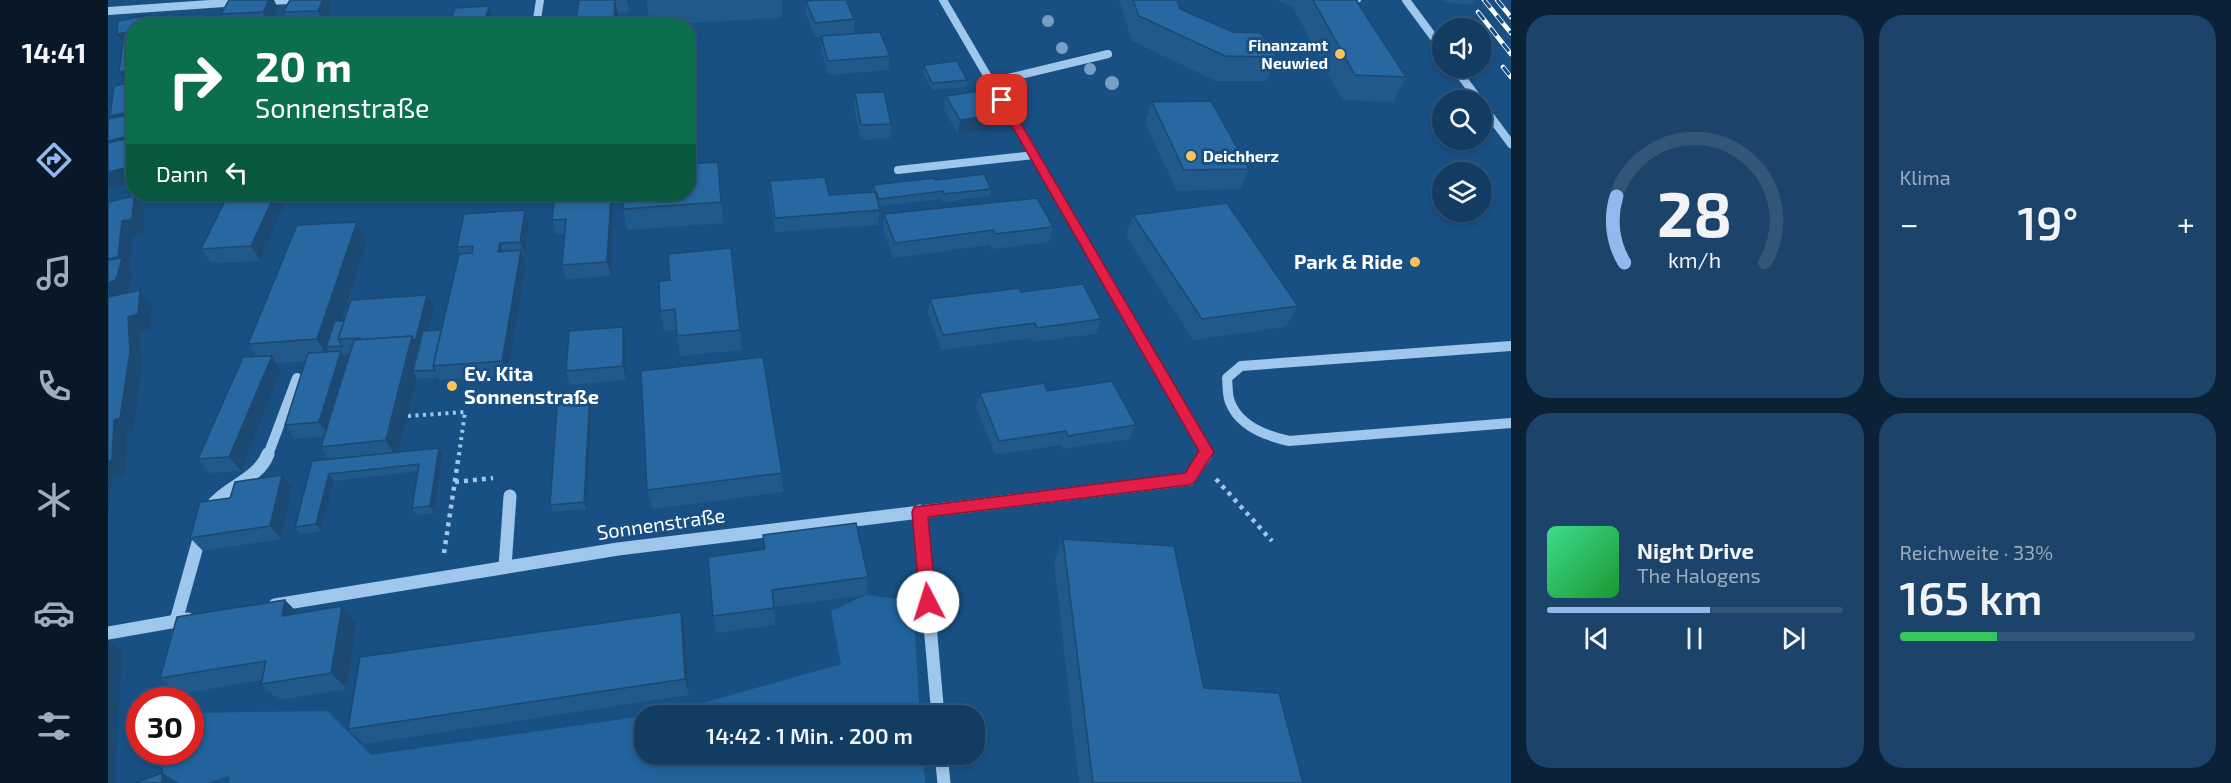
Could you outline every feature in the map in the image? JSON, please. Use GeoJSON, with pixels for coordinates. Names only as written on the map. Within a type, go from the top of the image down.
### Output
{"type":"FeatureCollection","features":[{"type":"Feature","properties":{"kind":"street"},"geometry":{"type":"LineString","coordinates":[[108,12],[205,2],[294,0]]}},
{"type":"Feature","properties":{"kind":"street"},"geometry":{"type":"LineString","coordinates":[[537,18],[540,0]]}},
{"type":"Feature","properties":{"kind":"street"},"geometry":{"type":"LineString","coordinates":[[944,0],[1204,457]]}},
{"type":"Feature","properties":{"kind":"street"},"geometry":{"type":"LineString","coordinates":[[1407,0],[1432,35]]}},
{"type":"Feature","properties":{"kind":"street"},"geometry":{"type":"LineString","coordinates":[[991,82],[1108,54]]}},
{"type":"Feature","properties":{"kind":"street"},"geometry":{"type":"LineString","coordinates":[[1492,118],[1511,144]]}},
{"type":"Feature","properties":{"kind":"street"},"geometry":{"type":"LineString","coordinates":[[898,170],[1034,155]]}},
{"type":"Feature","properties":{"kind":"street"},"geometry":{"type":"LineString","coordinates":[[1511,346],[1241,366],[1227,378],[1230,402],[1244,422],[1270,438],[1289,441],[1511,423]]}},
{"type":"Feature","properties":{"kind":"street"},"geometry":{"type":"LineString","coordinates":[[176,621],[205,516],[220,496],[265,463],[297,378]]}},
{"type":"Feature","properties":{"kind":"street","name":"Sonnenstraße"},"geometry":{"type":"LineString","coordinates":[[257,608],[618,549],[1189,479],[1204,457]]}},
{"type":"Feature","properties":{"kind":"street"},"geometry":{"type":"LineString","coordinates":[[505,567],[510,496]]}},
{"type":"Feature","properties":{"kind":"street"},"geometry":{"type":"LineString","coordinates":[[920,512],[937,705]]}},
{"type":"Feature","properties":{"kind":"street"},"geometry":{"type":"LineString","coordinates":[[108,633],[199,617]]}},
{"type":"Feature","properties":{"kind":"street"},"geometry":{"type":"LineString","coordinates":[[942,765],[944,783]]}},
{"type":"Feature","properties":{"kind":"path"},"geometry":{"type":"LineString","coordinates":[[408,416],[465,412],[441,578]]}},
{"type":"Feature","properties":{"kind":"path"},"geometry":{"type":"LineString","coordinates":[[1204,457],[1272,541]]}},
{"type":"Feature","properties":{"kind":"shaded area"},"geometry":{"type":"Polygon","coordinates":[[[866,595],[913,601],[919,705],[697,705],[841,664],[831,611],[866,595]]]}},
{"type":"Feature","properties":{"kind":"shaded area"},"geometry":{"type":"Polygon","coordinates":[[[327,711],[371,755],[634,718],[634,765],[924,765],[925,783],[230,783],[229,776],[207,783],[161,783],[164,765],[204,765],[204,713],[327,711]]]}},
{"type":"Feature","properties":{"kind":"building"},"geometry":{"type":"Polygon","coordinates":[[[229,0],[269,0],[263,12],[221,14],[229,0]]]}},
{"type":"Feature","properties":{"kind":"building"},"geometry":{"type":"Polygon","coordinates":[[[290,0],[323,0],[318,11],[283,12],[290,0]]]}},
{"type":"Feature","properties":{"kind":"building"},"geometry":{"type":"Polygon","coordinates":[[[579,0],[615,0],[614,18],[576,18],[579,0]]]}},
{"type":"Feature","properties":{"kind":"building"},"geometry":{"type":"Polygon","coordinates":[[[846,0],[854,19],[815,23],[806,1],[846,0]]]}},
{"type":"Feature","properties":{"kind":"building"},"geometry":{"type":"Polygon","coordinates":[[[1133,0],[1177,0],[1180,9],[1233,32],[1261,33],[1277,57],[1225,56],[1139,16],[1133,0]]]}},
{"type":"Feature","properties":{"kind":"building"},"geometry":{"type":"Polygon","coordinates":[[[1313,0],[1356,0],[1406,77],[1355,75],[1313,0]]]}},
{"type":"Feature","properties":{"kind":"building"},"geometry":{"type":"Polygon","coordinates":[[[489,6],[486,18],[452,18],[455,8],[489,6]]]}},
{"type":"Feature","properties":{"kind":"building"},"geometry":{"type":"Polygon","coordinates":[[[149,15],[149,18],[134,18],[149,15]]]}},
{"type":"Feature","properties":{"kind":"building"},"geometry":{"type":"Polygon","coordinates":[[[126,19],[126,32],[117,34],[118,21],[126,19]]]}},
{"type":"Feature","properties":{"kind":"building"},"geometry":{"type":"Polygon","coordinates":[[[880,32],[890,56],[828,61],[821,36],[880,32]]]}},
{"type":"Feature","properties":{"kind":"building"},"geometry":{"type":"Polygon","coordinates":[[[124,34],[126,34],[126,71],[119,72],[124,34]]]}},
{"type":"Feature","properties":{"kind":"building"},"geometry":{"type":"Polygon","coordinates":[[[957,61],[967,80],[932,83],[924,65],[957,61]]]}},
{"type":"Feature","properties":{"kind":"building"},"geometry":{"type":"Polygon","coordinates":[[[126,84],[126,113],[110,116],[114,86],[126,84]]]}},
{"type":"Feature","properties":{"kind":"building"},"geometry":{"type":"Polygon","coordinates":[[[978,91],[993,115],[960,120],[946,96],[978,91]]]}},
{"type":"Feature","properties":{"kind":"building"},"geometry":{"type":"Polygon","coordinates":[[[884,92],[891,124],[861,125],[855,93],[884,92]]]}},
{"type":"Feature","properties":{"kind":"building"},"geometry":{"type":"Polygon","coordinates":[[[1211,101],[1249,169],[1184,170],[1152,102],[1211,101]]]}},
{"type":"Feature","properties":{"kind":"building"},"geometry":{"type":"Polygon","coordinates":[[[126,115],[126,136],[108,141],[108,119],[126,115]]]}},
{"type":"Feature","properties":{"kind":"building"},"geometry":{"type":"Polygon","coordinates":[[[126,139],[126,168],[108,172],[108,143],[126,139]]]}},
{"type":"Feature","properties":{"kind":"building"},"geometry":{"type":"Polygon","coordinates":[[[718,162],[721,202],[623,209],[624,201],[696,201],[696,163],[718,162]]]}},
{"type":"Feature","properties":{"kind":"building"},"geometry":{"type":"Polygon","coordinates":[[[984,174],[991,189],[944,194],[943,191],[879,199],[873,185],[934,178],[936,180],[984,174]]]}},
{"type":"Feature","properties":{"kind":"building"},"geometry":{"type":"Polygon","coordinates":[[[825,177],[829,195],[875,192],[880,210],[775,218],[770,181],[825,177]]]}},
{"type":"Feature","properties":{"kind":"building"},"geometry":{"type":"Polygon","coordinates":[[[126,198],[126,201],[134,201],[132,219],[122,221],[118,257],[108,259],[108,202],[126,198]]]}},
{"type":"Feature","properties":{"kind":"building"},"geometry":{"type":"Polygon","coordinates":[[[1037,198],[1053,227],[995,234],[993,230],[895,243],[884,214],[1037,198]]]}},
{"type":"Feature","properties":{"kind":"building"},"geometry":{"type":"Polygon","coordinates":[[[225,201],[272,201],[251,246],[201,249],[225,201]]]}},
{"type":"Feature","properties":{"kind":"building"},"geometry":{"type":"Polygon","coordinates":[[[554,201],[611,201],[607,262],[562,265],[566,219],[552,220],[554,201]]]}},
{"type":"Feature","properties":{"kind":"building"},"geometry":{"type":"Polygon","coordinates":[[[1227,203],[1298,306],[1202,319],[1133,215],[1227,203]]]}},
{"type":"Feature","properties":{"kind":"building"},"geometry":{"type":"Polygon","coordinates":[[[525,210],[520,242],[500,243],[498,252],[521,250],[502,361],[433,366],[459,254],[472,253],[473,246],[457,247],[464,214],[525,210]]]}},
{"type":"Feature","properties":{"kind":"building"},"geometry":{"type":"Polygon","coordinates":[[[357,222],[317,339],[248,344],[297,225],[357,222]]]}},
{"type":"Feature","properties":{"kind":"building"},"geometry":{"type":"Polygon","coordinates":[[[731,248],[740,330],[677,336],[675,309],[660,311],[659,281],[670,280],[668,254],[731,248]]]}},
{"type":"Feature","properties":{"kind":"building"},"geometry":{"type":"Polygon","coordinates":[[[122,258],[116,280],[110,282],[108,293],[108,260],[122,258]]]}},
{"type":"Feature","properties":{"kind":"building"},"geometry":{"type":"Polygon","coordinates":[[[1083,284],[1101,319],[1037,328],[1035,323],[943,335],[930,299],[1019,288],[1021,292],[1083,284]]]}},
{"type":"Feature","properties":{"kind":"building"},"geometry":{"type":"Polygon","coordinates":[[[140,290],[138,314],[128,317],[130,351],[120,418],[114,420],[112,460],[108,461],[108,297],[140,290]]]}},
{"type":"Feature","properties":{"kind":"building"},"geometry":{"type":"Polygon","coordinates":[[[427,295],[415,342],[412,336],[359,340],[360,338],[338,339],[351,300],[427,295]]]}},
{"type":"Feature","properties":{"kind":"building"},"geometry":{"type":"Polygon","coordinates":[[[335,321],[344,321],[338,339],[342,346],[326,347],[335,321]]]}},
{"type":"Feature","properties":{"kind":"building"},"geometry":{"type":"Polygon","coordinates":[[[623,327],[623,366],[566,371],[569,331],[623,327]]]}},
{"type":"Feature","properties":{"kind":"building"},"geometry":{"type":"Polygon","coordinates":[[[441,330],[433,366],[435,370],[413,371],[423,331],[441,330]]]}},
{"type":"Feature","properties":{"kind":"building"},"geometry":{"type":"Polygon","coordinates":[[[412,336],[386,440],[321,447],[354,340],[412,336]]]}},
{"type":"Feature","properties":{"kind":"building"},"geometry":{"type":"Polygon","coordinates":[[[341,351],[319,422],[285,425],[308,353],[341,351]]]}},
{"type":"Feature","properties":{"kind":"building"},"geometry":{"type":"Polygon","coordinates":[[[272,356],[229,457],[198,459],[243,357],[272,356]]]}},
{"type":"Feature","properties":{"kind":"building"},"geometry":{"type":"Polygon","coordinates":[[[763,357],[782,473],[647,490],[641,371],[763,357]]]}},
{"type":"Feature","properties":{"kind":"building"},"geometry":{"type":"Polygon","coordinates":[[[1112,381],[1136,425],[1068,436],[1066,431],[999,441],[980,393],[1044,383],[1047,391],[1112,381]]]}},
{"type":"Feature","properties":{"kind":"building"},"geometry":{"type":"Polygon","coordinates":[[[590,392],[584,502],[550,505],[558,394],[590,392]]]}},
{"type":"Feature","properties":{"kind":"building"},"geometry":{"type":"Polygon","coordinates":[[[439,448],[430,506],[412,508],[419,464],[329,474],[316,524],[295,527],[312,461],[439,448]]]}},
{"type":"Feature","properties":{"kind":"building"},"geometry":{"type":"Polygon","coordinates":[[[282,475],[270,526],[190,538],[200,502],[230,498],[235,482],[282,475]]]}},
{"type":"Feature","properties":{"kind":"building"},"geometry":{"type":"Polygon","coordinates":[[[856,523],[868,577],[772,590],[774,608],[713,616],[708,557],[765,549],[763,535],[856,523]]]}},
{"type":"Feature","properties":{"kind":"building"},"geometry":{"type":"Polygon","coordinates":[[[1063,539],[1174,546],[1204,688],[1279,693],[1303,783],[1093,783],[1063,539]]]}},
{"type":"Feature","properties":{"kind":"building"},"geometry":{"type":"Polygon","coordinates":[[[285,600],[282,616],[342,606],[331,673],[261,684],[266,661],[160,678],[177,617],[285,600]]]}},
{"type":"Feature","properties":{"kind":"building"},"geometry":{"type":"Polygon","coordinates":[[[681,612],[685,679],[348,729],[360,657],[681,612]]]}},
{"type":"Feature","properties":{"kind":"building"},"geometry":{"type":"Polygon","coordinates":[[[162,773],[162,783],[135,783],[162,773]]]}},
{"type":"Feature","properties":{"kind":"railway"},"geometry":{"type":"LineString","coordinates":[[1484,0],[1511,33]]}},
{"type":"Feature","properties":{"kind":"railway"},"geometry":{"type":"LineString","coordinates":[[1497,0],[1511,17]]}},
{"type":"Feature","properties":{"kind":"railway"},"geometry":{"type":"LineString","coordinates":[[1478,12],[1511,54]]}},
{"type":"Feature","properties":{"kind":"railway"},"geometry":{"type":"LineString","coordinates":[[1503,67],[1511,77]]}},
{"type":"Feature","properties":{"kind":"place","name":"Finanzamt Neuwied"},"geometry":{"type":"Point","coordinates":[1340,54]}},
{"type":"Feature","properties":{"kind":"place","name":"Deichherz"},"geometry":{"type":"Point","coordinates":[1191,156]}},
{"type":"Feature","properties":{"kind":"place","name":"Park & Ride"},"geometry":{"type":"Point","coordinates":[1415,262]}},
{"type":"Feature","properties":{"kind":"place","name":"Ev. Kita Sonnenstraße"},"geometry":{"type":"Point","coordinates":[452,386]}},
{"type":"Feature","properties":{"kind":"route"},"geometry":{"type":"LineString","coordinates":[[928,602],[920,512],[1189,479],[1207,452],[1002,100]]}}]}
